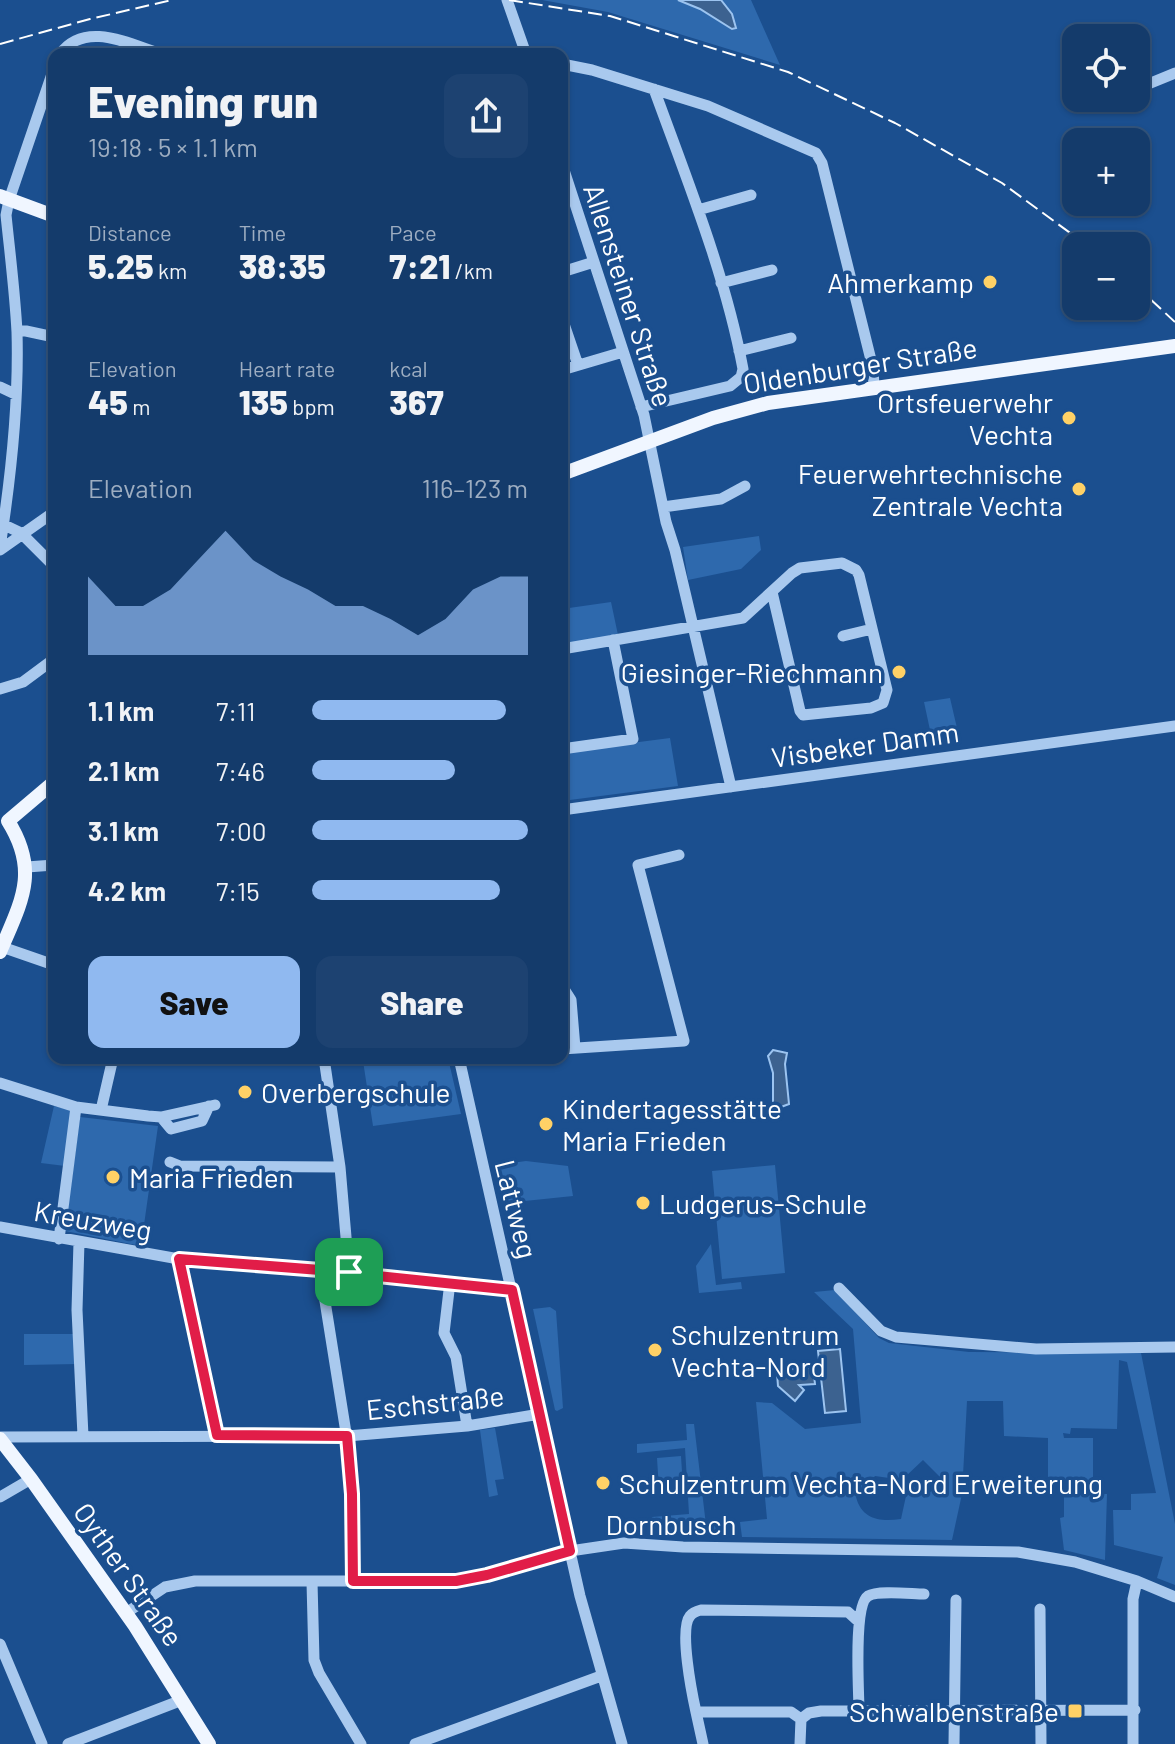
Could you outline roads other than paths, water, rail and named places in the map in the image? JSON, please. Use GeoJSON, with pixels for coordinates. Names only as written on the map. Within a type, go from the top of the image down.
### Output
{"type":"FeatureCollection","features":[{"type":"Feature","properties":{"kind":"main road"},"geometry":{"type":"LineString","coordinates":[[4,198],[48,214]]}},
{"type":"Feature","properties":{"kind":"main road","name":"Oldenburger Straße"},"geometry":{"type":"LineString","coordinates":[[568,472],[756,406],[1175,346]]}},
{"type":"Feature","properties":{"kind":"main road"},"geometry":{"type":"LineString","coordinates":[[1,949],[21,902],[27,867],[20,842],[4,822],[48,787]]}},
{"type":"Feature","properties":{"kind":"main road","name":"Oyther Straße"},"geometry":{"type":"LineString","coordinates":[[0,1438],[126,1613],[209,1744]]}},
{"type":"Feature","properties":{"kind":"street"},"geometry":{"type":"LineString","coordinates":[[507,0],[524,48]]}},
{"type":"Feature","properties":{"kind":"street"},"geometry":{"type":"LineString","coordinates":[[67,48],[78,38],[98,36],[133,48]]}},
{"type":"Feature","properties":{"kind":"street"},"geometry":{"type":"LineString","coordinates":[[568,65],[654,89],[736,118],[816,153],[822,163],[866,339],[874,387]]}},
{"type":"Feature","properties":{"kind":"street"},"geometry":{"type":"LineString","coordinates":[[1150,83],[1175,73]]}},
{"type":"Feature","properties":{"kind":"street"},"geometry":{"type":"LineString","coordinates":[[0,549],[15,394],[17,331],[4,198],[48,84]]}},
{"type":"Feature","properties":{"kind":"street"},"geometry":{"type":"LineString","coordinates":[[641,407],[738,382],[743,369],[698,210],[654,89]]}},
{"type":"Feature","properties":{"kind":"street","name":"Allensteiner Straße"},"geometry":{"type":"LineString","coordinates":[[568,182],[641,407],[731,787]]}},
{"type":"Feature","properties":{"kind":"street"},"geometry":{"type":"LineString","coordinates":[[698,210],[751,195]]}},
{"type":"Feature","properties":{"kind":"street"},"geometry":{"type":"LineString","coordinates":[[568,270],[594,262]]}},
{"type":"Feature","properties":{"kind":"street"},"geometry":{"type":"LineString","coordinates":[[721,283],[772,270]]}},
{"type":"Feature","properties":{"kind":"street"},"geometry":{"type":"LineString","coordinates":[[17,331],[48,336]]}},
{"type":"Feature","properties":{"kind":"street"},"geometry":{"type":"LineString","coordinates":[[568,336],[578,365]]}},
{"type":"Feature","properties":{"kind":"street"},"geometry":{"type":"LineString","coordinates":[[739,351],[791,338]]}},
{"type":"Feature","properties":{"kind":"street"},"geometry":{"type":"LineString","coordinates":[[568,368],[623,352]]}},
{"type":"Feature","properties":{"kind":"street"},"geometry":{"type":"LineString","coordinates":[[0,387],[15,394]]}},
{"type":"Feature","properties":{"kind":"street"},"geometry":{"type":"LineString","coordinates":[[663,507],[721,499],[745,486]]}},
{"type":"Feature","properties":{"kind":"street"},"geometry":{"type":"LineString","coordinates":[[0,549],[48,516]]}},
{"type":"Feature","properties":{"kind":"street"},"geometry":{"type":"LineString","coordinates":[[2,524],[21,533],[48,560]]}},
{"type":"Feature","properties":{"kind":"street"},"geometry":{"type":"LineString","coordinates":[[568,648],[743,618],[796,570],[842,563],[859,575],[887,690],[883,703],[871,708],[803,715],[772,592]]}},
{"type":"Feature","properties":{"kind":"street"},"geometry":{"type":"LineString","coordinates":[[843,636],[872,629]]}},
{"type":"Feature","properties":{"kind":"street"},"geometry":{"type":"LineString","coordinates":[[568,746],[633,739],[613,640]]}},
{"type":"Feature","properties":{"kind":"street"},"geometry":{"type":"LineString","coordinates":[[0,689],[23,682],[48,663]]}},
{"type":"Feature","properties":{"kind":"street","name":"Visbeker Damm"},"geometry":{"type":"LineString","coordinates":[[568,809],[1175,726]]}},
{"type":"Feature","properties":{"kind":"street"},"geometry":{"type":"LineString","coordinates":[[568,1049],[684,1041],[638,865],[679,855]]}},
{"type":"Feature","properties":{"kind":"street"},"geometry":{"type":"LineString","coordinates":[[27,867],[48,865]]}},
{"type":"Feature","properties":{"kind":"street"},"geometry":{"type":"LineString","coordinates":[[1,949],[48,963]]}},
{"type":"Feature","properties":{"kind":"street"},"geometry":{"type":"LineString","coordinates":[[568,994],[575,1048]]}},
{"type":"Feature","properties":{"kind":"street"},"geometry":{"type":"LineString","coordinates":[[101,1110],[112,1064]]}},
{"type":"Feature","properties":{"kind":"street"},"geometry":{"type":"LineString","coordinates":[[325,1064],[340,1167],[349,1272]]}},
{"type":"Feature","properties":{"kind":"street","name":"Lattweg"},"geometry":{"type":"LineString","coordinates":[[460,1064],[570,1551],[601,1676],[622,1744]]}},
{"type":"Feature","properties":{"kind":"street"},"geometry":{"type":"LineString","coordinates":[[0,1083],[76,1107],[161,1117],[212,1106]]}},
{"type":"Feature","properties":{"kind":"street"},"geometry":{"type":"LineString","coordinates":[[59,1239],[76,1107]]}},
{"type":"Feature","properties":{"kind":"street"},"geometry":{"type":"LineString","coordinates":[[170,1162],[180,1166],[340,1167]]}},
{"type":"Feature","properties":{"kind":"street","name":"Kreuzweg"},"geometry":{"type":"LineString","coordinates":[[0,1227],[179,1259],[349,1272],[512,1290]]}},
{"type":"Feature","properties":{"kind":"street"},"geometry":{"type":"LineString","coordinates":[[79,1242],[77,1310],[83,1436]]}},
{"type":"Feature","properties":{"kind":"street"},"geometry":{"type":"LineString","coordinates":[[179,1259],[217,1435]]}},
{"type":"Feature","properties":{"kind":"street"},"geometry":{"type":"LineString","coordinates":[[320,1270],[347,1436],[352,1494],[353,1581]]}},
{"type":"Feature","properties":{"kind":"street"},"geometry":{"type":"LineString","coordinates":[[450,1282],[444,1333],[456,1357],[467,1426]]}},
{"type":"Feature","properties":{"kind":"street"},"geometry":{"type":"LineString","coordinates":[[839,1288],[881,1331],[896,1337],[1036,1349],[1175,1347]]}},
{"type":"Feature","properties":{"kind":"street","name":"Eschstraße"},"geometry":{"type":"LineString","coordinates":[[0,1438],[347,1436],[467,1426],[540,1414]]}},
{"type":"Feature","properties":{"kind":"street"},"geometry":{"type":"LineString","coordinates":[[0,1497],[31,1479]]}},
{"type":"Feature","properties":{"kind":"street","name":"Dornbusch"},"geometry":{"type":"LineString","coordinates":[[126,1613],[153,1593],[179,1583],[456,1581],[570,1551],[624,1543],[683,1547],[1018,1552],[1075,1562],[1137,1581],[1175,1597]]}},
{"type":"Feature","properties":{"kind":"street"},"geometry":{"type":"LineString","coordinates":[[1133,1744],[1133,1599],[1137,1581]]}},
{"type":"Feature","properties":{"kind":"street"},"geometry":{"type":"LineString","coordinates":[[312,1582],[314,1660],[361,1744]]}},
{"type":"Feature","properties":{"kind":"street"},"geometry":{"type":"LineString","coordinates":[[859,1712],[859,1622],[862,1604],[866,1597],[874,1594],[924,1594]]}},
{"type":"Feature","properties":{"kind":"street"},"geometry":{"type":"LineString","coordinates":[[954,1744],[956,1600]]}},
{"type":"Feature","properties":{"kind":"street"},"geometry":{"type":"LineString","coordinates":[[1040,1609],[1041,1744]]}},
{"type":"Feature","properties":{"kind":"street"},"geometry":{"type":"LineString","coordinates":[[703,1744],[689,1678],[686,1626],[694,1612],[848,1612],[859,1622]]}},
{"type":"Feature","properties":{"kind":"street"},"geometry":{"type":"LineString","coordinates":[[0,1644],[42,1744]]}},
{"type":"Feature","properties":{"kind":"street"},"geometry":{"type":"LineString","coordinates":[[415,1744],[601,1676]]}},
{"type":"Feature","properties":{"kind":"street"},"geometry":{"type":"LineString","coordinates":[[68,1744],[182,1700]]}},
{"type":"Feature","properties":{"kind":"street"},"geometry":{"type":"LineString","coordinates":[[801,1719],[809,1713],[821,1711],[1135,1710]]}},
{"type":"Feature","properties":{"kind":"street"},"geometry":{"type":"LineString","coordinates":[[696,1712],[791,1712],[801,1719]]}},
{"type":"Feature","properties":{"kind":"street"},"geometry":{"type":"LineString","coordinates":[[800,1744],[801,1719]]}},
{"type":"Feature","properties":{"kind":"railway"},"geometry":{"type":"LineString","coordinates":[[0,44],[172,0]]}},
{"type":"Feature","properties":{"kind":"railway"},"geometry":{"type":"LineString","coordinates":[[509,0],[610,16],[788,72],[895,123],[1002,183],[1069,232]]}},
{"type":"Feature","properties":{"kind":"railway"},"geometry":{"type":"LineString","coordinates":[[1150,299],[1175,322]]}},
{"type":"Feature","properties":{"kind":"place","name":"Ahmerkamp"},"geometry":{"type":"Point","coordinates":[990,282]}},
{"type":"Feature","properties":{"kind":"place","name":"Ortsfeuerwehr Vechta"},"geometry":{"type":"Point","coordinates":[1069,418]}},
{"type":"Feature","properties":{"kind":"place","name":"Feuerwehrtechnische Zentrale Vechta"},"geometry":{"type":"Point","coordinates":[1079,489]}},
{"type":"Feature","properties":{"kind":"place","name":"Giesinger-Riechmann"},"geometry":{"type":"Point","coordinates":[899,672]}},
{"type":"Feature","properties":{"kind":"place","name":"Overbergschule"},"geometry":{"type":"Point","coordinates":[245,1092]}},
{"type":"Feature","properties":{"kind":"place","name":"Kindertagesstätte Maria Frieden"},"geometry":{"type":"Point","coordinates":[546,1124]}},
{"type":"Feature","properties":{"kind":"place","name":"Maria Frieden"},"geometry":{"type":"Point","coordinates":[113,1177]}},
{"type":"Feature","properties":{"kind":"place","name":"Ludgerus-Schule"},"geometry":{"type":"Point","coordinates":[643,1203]}},
{"type":"Feature","properties":{"kind":"place","name":"Schulzentrum Vechta-Nord"},"geometry":{"type":"Point","coordinates":[655,1350]}},
{"type":"Feature","properties":{"kind":"place","name":"Schulzentrum Vechta-Nord Erweiterung"},"geometry":{"type":"Point","coordinates":[603,1483]}},
{"type":"Feature","properties":{"kind":"place","name":"Schwalbenstraße"},"geometry":{"type":"Point","coordinates":[1075,1711]}}]}
